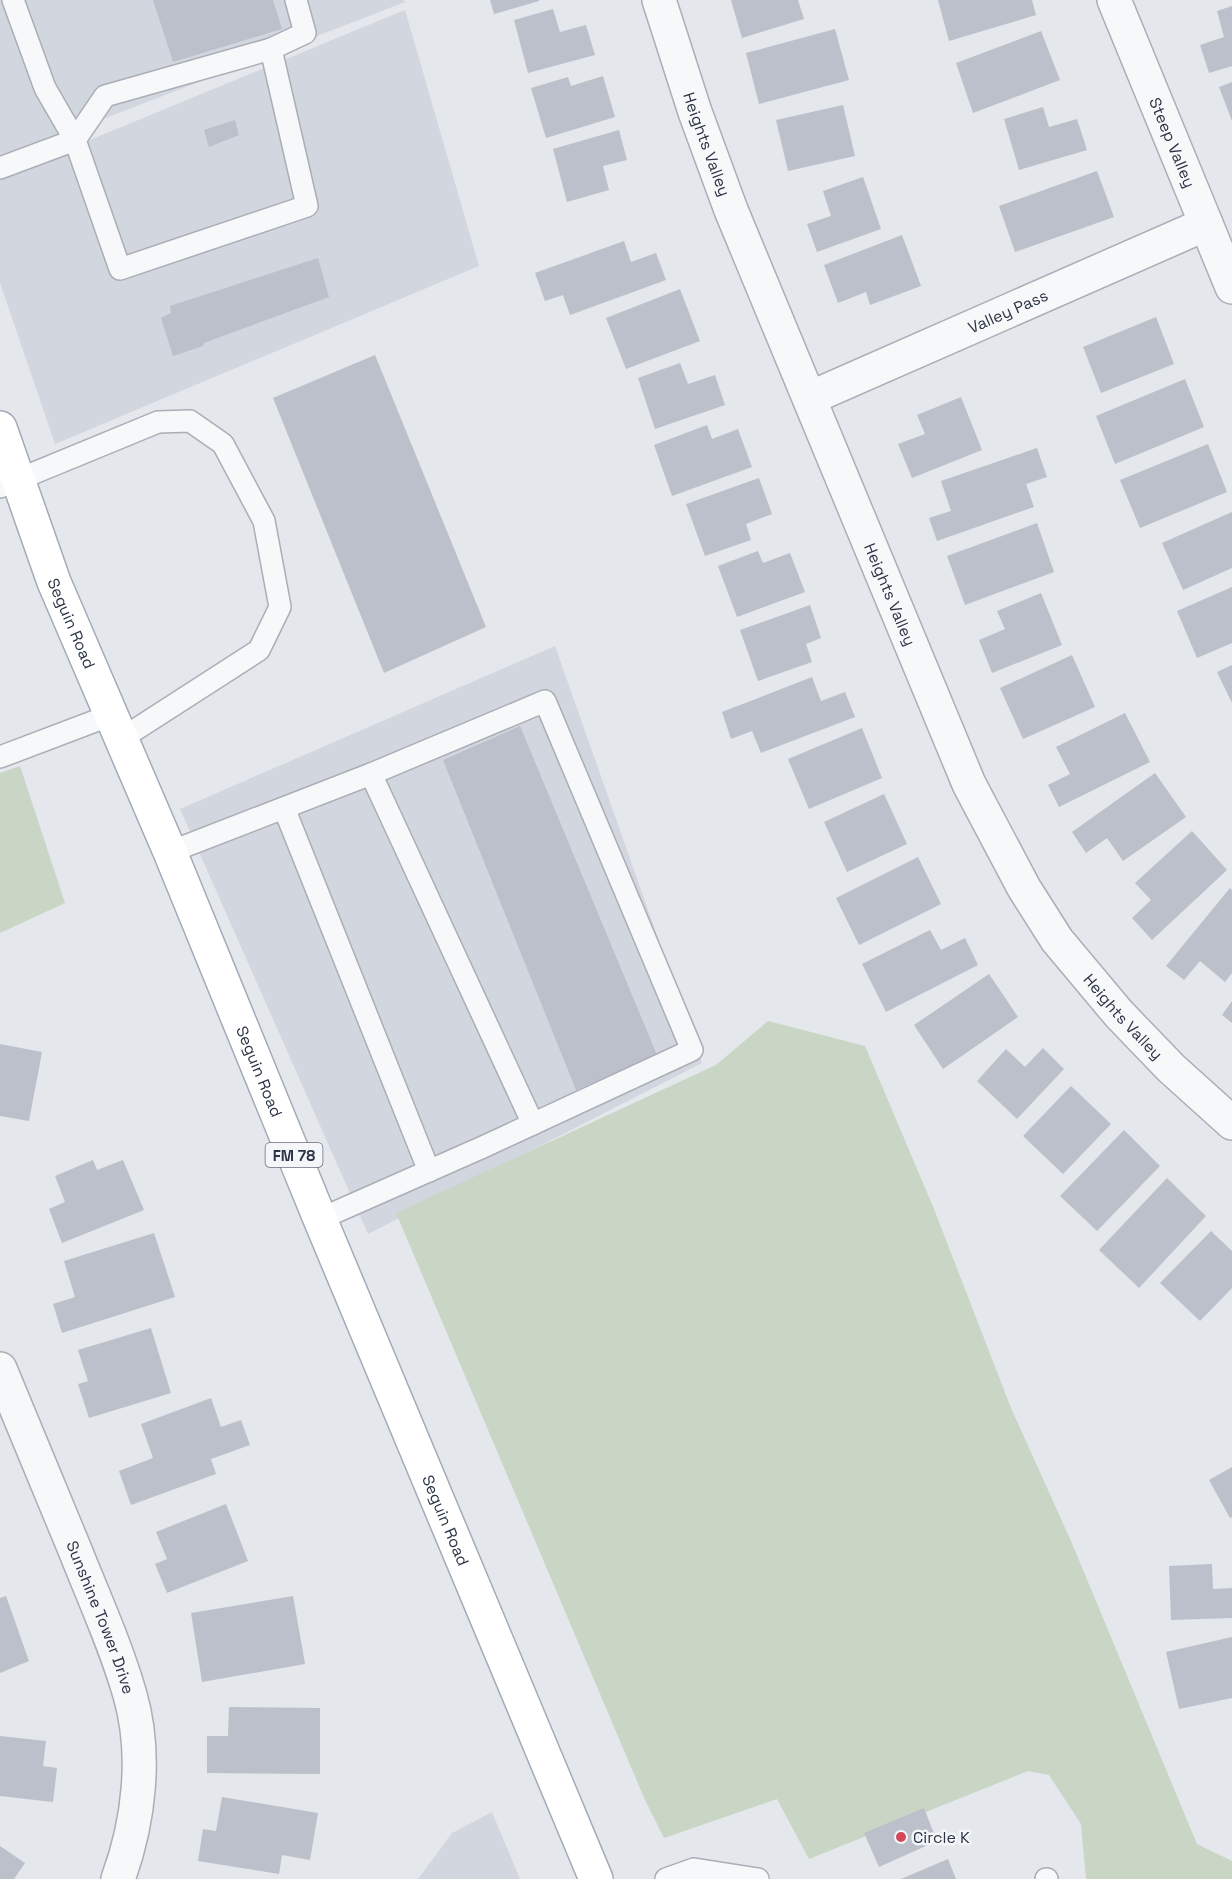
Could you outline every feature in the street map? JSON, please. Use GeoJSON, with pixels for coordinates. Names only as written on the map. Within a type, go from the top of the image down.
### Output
{"type":"FeatureCollection","features":[{"type":"Feature","properties":{"kind":"main road","name":"Seguin Road"},"geometry":{"type":"LineString","coordinates":[[0,428],[9,484],[54,582],[170,852],[320,1219],[596,1879]]}},
{"type":"Feature","properties":{"kind":"street","name":"Heights Valley"},"geometry":{"type":"LineString","coordinates":[[659,0],[695,112],[731,210],[969,784],[1024,888],[1058,940],[1119,1014],[1171,1068],[1232,1123]]}},
{"type":"Feature","properties":{"kind":"street","name":"Steep Valley"},"geometry":{"type":"LineString","coordinates":[[1114,0],[1232,286]]}},
{"type":"Feature","properties":{"kind":"street","name":"Valley Pass"},"geometry":{"type":"LineString","coordinates":[[810,398],[1206,224]]}},
{"type":"Feature","properties":{"kind":"street","name":"Sunshine Tower Drive"},"geometry":{"type":"LineString","coordinates":[[0,1369],[107,1630],[130,1696],[139,1763],[137,1797],[133,1831],[118,1879]]}},
{"type":"Feature","properties":{"kind":"lane"},"geometry":{"type":"LineString","coordinates":[[13,0],[45,88],[75,140],[120,269],[307,206],[271,49]]}},
{"type":"Feature","properties":{"kind":"lane"},"geometry":{"type":"LineString","coordinates":[[0,168],[75,140],[105,96],[271,49],[305,33],[296,0]]}},
{"type":"Feature","properties":{"kind":"lane"},"geometry":{"type":"LineString","coordinates":[[0,757],[116,727],[259,650],[280,607],[264,521],[223,444],[190,421],[158,422],[9,484]]}},
{"type":"Feature","properties":{"kind":"lane"},"geometry":{"type":"LineString","coordinates":[[170,852],[371,774],[545,701],[692,1050],[320,1219]]}},
{"type":"Feature","properties":{"kind":"lane"},"geometry":{"type":"LineString","coordinates":[[371,774],[533,1124]]}},
{"type":"Feature","properties":{"kind":"lane"},"geometry":{"type":"LineString","coordinates":[[284,808],[429,1171]]}},
{"type":"Feature","properties":{"kind":"lane"},"geometry":{"type":"LineString","coordinates":[[666,1879],[694,1869],[758,1879]]}},
{"type":"Feature","properties":{"kind":"shaded area"},"geometry":{"type":"Polygon","coordinates":[[[0,0],[404,0],[405,2],[0,159],[0,0]]]}},
{"type":"Feature","properties":{"kind":"shaded area"},"geometry":{"type":"Polygon","coordinates":[[[405,10],[479,266],[55,444],[0,283],[0,177],[405,10]]]}},
{"type":"Feature","properties":{"kind":"shaded area"},"geometry":{"type":"Polygon","coordinates":[[[555,646],[702,1063],[368,1234],[180,809],[555,646]]]}},
{"type":"Feature","properties":{"kind":"shaded area"},"geometry":{"type":"Polygon","coordinates":[[[492,1812],[520,1879],[418,1879],[452,1833],[492,1812]]]}},
{"type":"Feature","properties":{"kind":"green space"},"geometry":{"type":"Polygon","coordinates":[[[20,766],[65,903],[0,933],[0,773],[20,766]]]}},
{"type":"Feature","properties":{"kind":"green space"},"geometry":{"type":"Polygon","coordinates":[[[768,1021],[865,1046],[934,1209],[1011,1408],[1071,1541],[1197,1844],[1232,1861],[1232,1879],[1086,1879],[1081,1824],[1049,1775],[1028,1771],[809,1859],[777,1799],[664,1838],[645,1800],[396,1213],[716,1065],[768,1021]]]}},
{"type":"Feature","properties":{"kind":"building"},"geometry":{"type":"Polygon","coordinates":[[[153,0],[273,0],[282,29],[173,62],[153,0]]]}},
{"type":"Feature","properties":{"kind":"building"},"geometry":{"type":"Polygon","coordinates":[[[490,0],[539,0],[539,1],[494,14],[490,0]]]}},
{"type":"Feature","properties":{"kind":"building"},"geometry":{"type":"Polygon","coordinates":[[[731,0],[798,0],[804,19],[742,38],[731,0]]]}},
{"type":"Feature","properties":{"kind":"building"},"geometry":{"type":"Polygon","coordinates":[[[938,0],[1032,0],[1036,15],[949,41],[938,0]]]}},
{"type":"Feature","properties":{"kind":"building"},"geometry":{"type":"Polygon","coordinates":[[[1232,6],[1232,66],[1209,73],[1200,45],[1224,37],[1217,11],[1232,6]]]}},
{"type":"Feature","properties":{"kind":"building"},"geometry":{"type":"Polygon","coordinates":[[[553,9],[560,32],[586,25],[595,55],[528,73],[514,20],[553,9]]]}},
{"type":"Feature","properties":{"kind":"building"},"geometry":{"type":"Polygon","coordinates":[[[835,29],[849,80],[759,104],[746,53],[835,29]]]}},
{"type":"Feature","properties":{"kind":"building"},"geometry":{"type":"Polygon","coordinates":[[[1041,31],[1060,80],[973,113],[956,63],[1041,31]]]}},
{"type":"Feature","properties":{"kind":"building"},"geometry":{"type":"Polygon","coordinates":[[[603,76],[615,117],[546,138],[531,88],[568,77],[571,86],[603,76]]]}},
{"type":"Feature","properties":{"kind":"building"},"geometry":{"type":"Polygon","coordinates":[[[1232,82],[1232,121],[1219,87],[1232,82]]]}},
{"type":"Feature","properties":{"kind":"building"},"geometry":{"type":"Polygon","coordinates":[[[843,105],[855,156],[788,171],[776,120],[843,105]]]}},
{"type":"Feature","properties":{"kind":"building"},"geometry":{"type":"Polygon","coordinates":[[[1043,107],[1049,127],[1077,119],[1087,150],[1019,170],[1004,119],[1043,107]]]}},
{"type":"Feature","properties":{"kind":"building"},"geometry":{"type":"Polygon","coordinates":[[[235,120],[239,135],[209,147],[204,130],[235,120]]]}},
{"type":"Feature","properties":{"kind":"building"},"geometry":{"type":"Polygon","coordinates":[[[619,130],[627,160],[603,166],[609,190],[567,202],[553,149],[619,130]]]}},
{"type":"Feature","properties":{"kind":"building"},"geometry":{"type":"Polygon","coordinates":[[[1097,171],[1114,217],[1015,252],[999,206],[1097,171]]]}},
{"type":"Feature","properties":{"kind":"building"},"geometry":{"type":"Polygon","coordinates":[[[863,177],[881,229],[817,252],[807,224],[831,216],[823,191],[863,177]]]}},
{"type":"Feature","properties":{"kind":"building"},"geometry":{"type":"Polygon","coordinates":[[[902,235],[921,286],[870,305],[866,292],[838,303],[824,265],[902,235]]]}},
{"type":"Feature","properties":{"kind":"building"},"geometry":{"type":"Polygon","coordinates":[[[624,241],[631,262],[656,253],[666,280],[570,315],[563,295],[545,301],[535,273],[624,241]]]}},
{"type":"Feature","properties":{"kind":"building"},"geometry":{"type":"Polygon","coordinates":[[[318,258],[329,297],[173,356],[161,318],[171,313],[170,306],[318,258]]]}},
{"type":"Feature","properties":{"kind":"building"},"geometry":{"type":"Polygon","coordinates":[[[680,289],[700,341],[626,369],[606,318],[680,289]]]}},
{"type":"Feature","properties":{"kind":"building"},"geometry":{"type":"Polygon","coordinates":[[[1156,317],[1174,364],[1101,393],[1083,347],[1156,317]]]}},
{"type":"Feature","properties":{"kind":"building"},"geometry":{"type":"Polygon","coordinates":[[[375,355],[486,627],[384,673],[273,398],[375,355]]]}},
{"type":"Feature","properties":{"kind":"building"},"geometry":{"type":"Polygon","coordinates":[[[680,363],[688,384],[715,375],[725,405],[655,429],[638,378],[680,363]]]}},
{"type":"Feature","properties":{"kind":"building"},"geometry":{"type":"Polygon","coordinates":[[[1185,379],[1204,427],[1115,464],[1096,416],[1185,379]]]}},
{"type":"Feature","properties":{"kind":"building"},"geometry":{"type":"Polygon","coordinates":[[[961,397],[982,450],[912,478],[898,444],[925,434],[917,415],[961,397]]]}},
{"type":"Feature","properties":{"kind":"building"},"geometry":{"type":"Polygon","coordinates":[[[707,425],[712,439],[738,429],[752,467],[672,496],[654,445],[707,425]]]}},
{"type":"Feature","properties":{"kind":"building"},"geometry":{"type":"Polygon","coordinates":[[[1208,444],[1227,492],[1140,528],[1120,480],[1208,444]]]}},
{"type":"Feature","properties":{"kind":"building"},"geometry":{"type":"Polygon","coordinates":[[[1037,448],[1047,477],[1026,484],[1034,507],[937,541],[929,518],[951,511],[941,481],[1037,448]]]}},
{"type":"Feature","properties":{"kind":"building"},"geometry":{"type":"Polygon","coordinates":[[[759,478],[772,514],[746,524],[751,540],[705,556],[686,504],[759,478]]]}},
{"type":"Feature","properties":{"kind":"building"},"geometry":{"type":"Polygon","coordinates":[[[1232,512],[1232,568],[1183,590],[1162,543],[1232,512]]]}},
{"type":"Feature","properties":{"kind":"building"},"geometry":{"type":"Polygon","coordinates":[[[1037,523],[1054,572],[965,605],[947,556],[1037,523]]]}},
{"type":"Feature","properties":{"kind":"building"},"geometry":{"type":"Polygon","coordinates":[[[758,551],[763,563],[790,553],[805,592],[737,617],[718,566],[758,551]]]}},
{"type":"Feature","properties":{"kind":"building"},"geometry":{"type":"Polygon","coordinates":[[[1232,587],[1232,643],[1197,658],[1177,611],[1232,587]]]}},
{"type":"Feature","properties":{"kind":"building"},"geometry":{"type":"Polygon","coordinates":[[[1041,593],[1062,645],[992,673],[979,640],[1005,629],[997,611],[1041,593]]]}},
{"type":"Feature","properties":{"kind":"building"},"geometry":{"type":"Polygon","coordinates":[[[810,605],[821,638],[806,644],[812,662],[758,681],[740,630],[810,605]]]}},
{"type":"Feature","properties":{"kind":"building"},"geometry":{"type":"Polygon","coordinates":[[[1072,655],[1095,707],[1023,739],[1000,688],[1072,655]]]}},
{"type":"Feature","properties":{"kind":"building"},"geometry":{"type":"Polygon","coordinates":[[[1232,665],[1232,703],[1217,672],[1232,665]]]}},
{"type":"Feature","properties":{"kind":"building"},"geometry":{"type":"Polygon","coordinates":[[[812,677],[821,701],[845,692],[855,717],[761,753],[752,731],[731,739],[722,712],[812,677]]]}},
{"type":"Feature","properties":{"kind":"building"},"geometry":{"type":"Polygon","coordinates":[[[1125,713],[1150,762],[1059,807],[1048,785],[1070,774],[1056,747],[1125,713]]]}},
{"type":"Feature","properties":{"kind":"building"},"geometry":{"type":"Polygon","coordinates":[[[520,726],[657,1055],[576,1090],[443,760],[520,726]]]}},
{"type":"Feature","properties":{"kind":"building"},"geometry":{"type":"Polygon","coordinates":[[[862,728],[882,778],[809,809],[788,759],[862,728]]]}},
{"type":"Feature","properties":{"kind":"building"},"geometry":{"type":"Polygon","coordinates":[[[1155,773],[1186,817],[1123,861],[1107,838],[1086,853],[1072,832],[1155,773]]]}},
{"type":"Feature","properties":{"kind":"building"},"geometry":{"type":"Polygon","coordinates":[[[884,794],[907,844],[847,872],[824,822],[884,794]]]}},
{"type":"Feature","properties":{"kind":"building"},"geometry":{"type":"Polygon","coordinates":[[[1192,831],[1227,870],[1152,940],[1132,918],[1151,900],[1135,883],[1192,831]]]}},
{"type":"Feature","properties":{"kind":"building"},"geometry":{"type":"Polygon","coordinates":[[[918,857],[941,904],[859,945],[836,898],[918,857]]]}},
{"type":"Feature","properties":{"kind":"building"},"geometry":{"type":"Polygon","coordinates":[[[1230,888],[1232,890],[1232,973],[1225,982],[1200,961],[1184,980],[1166,966],[1230,888]]]}},
{"type":"Feature","properties":{"kind":"building"},"geometry":{"type":"Polygon","coordinates":[[[930,930],[941,950],[965,938],[978,965],[886,1012],[862,964],[930,930]]]}},
{"type":"Feature","properties":{"kind":"building"},"geometry":{"type":"Polygon","coordinates":[[[989,974],[1018,1017],[943,1069],[914,1025],[989,974]]]}},
{"type":"Feature","properties":{"kind":"building"},"geometry":{"type":"Polygon","coordinates":[[[1232,1001],[1232,1023],[1222,1015],[1232,1001]]]}},
{"type":"Feature","properties":{"kind":"building"},"geometry":{"type":"Polygon","coordinates":[[[0,1044],[42,1052],[29,1121],[0,1116],[0,1044]]]}},
{"type":"Feature","properties":{"kind":"building"},"geometry":{"type":"Polygon","coordinates":[[[1043,1048],[1064,1069],[1017,1119],[977,1081],[1006,1049],[1025,1067],[1043,1048]]]}},
{"type":"Feature","properties":{"kind":"building"},"geometry":{"type":"Polygon","coordinates":[[[1071,1086],[1111,1124],[1063,1174],[1023,1136],[1071,1086]]]}},
{"type":"Feature","properties":{"kind":"building"},"geometry":{"type":"Polygon","coordinates":[[[1124,1130],[1160,1166],[1097,1231],[1060,1196],[1124,1130]]]}},
{"type":"Feature","properties":{"kind":"building"},"geometry":{"type":"Polygon","coordinates":[[[93,1160],[97,1170],[123,1160],[144,1210],[62,1243],[49,1209],[65,1202],[55,1176],[93,1160]]]}},
{"type":"Feature","properties":{"kind":"building"},"geometry":{"type":"Polygon","coordinates":[[[1167,1178],[1206,1216],[1139,1288],[1099,1250],[1167,1178]]]}},
{"type":"Feature","properties":{"kind":"building"},"geometry":{"type":"Polygon","coordinates":[[[1211,1231],[1232,1251],[1232,1288],[1200,1321],[1160,1283],[1211,1231]]]}},
{"type":"Feature","properties":{"kind":"building"},"geometry":{"type":"Polygon","coordinates":[[[154,1233],[175,1297],[62,1333],[53,1304],[75,1297],[64,1261],[154,1233]]]}},
{"type":"Feature","properties":{"kind":"building"},"geometry":{"type":"Polygon","coordinates":[[[151,1328],[171,1393],[89,1418],[78,1384],[88,1381],[78,1350],[151,1328]]]}},
{"type":"Feature","properties":{"kind":"building"},"geometry":{"type":"Polygon","coordinates":[[[211,1398],[221,1427],[241,1420],[250,1445],[211,1459],[216,1474],[131,1505],[119,1471],[153,1458],[141,1424],[211,1398]]]}},
{"type":"Feature","properties":{"kind":"building"},"geometry":{"type":"Polygon","coordinates":[[[1232,1467],[1232,1517],[1230,1518],[1209,1480],[1232,1467]]]}},
{"type":"Feature","properties":{"kind":"building"},"geometry":{"type":"Polygon","coordinates":[[[226,1504],[248,1561],[167,1593],[155,1564],[167,1559],[156,1532],[226,1504]]]}},
{"type":"Feature","properties":{"kind":"building"},"geometry":{"type":"Polygon","coordinates":[[[1212,1564],[1213,1589],[1232,1588],[1232,1618],[1171,1620],[1169,1566],[1212,1564]]]}},
{"type":"Feature","properties":{"kind":"building"},"geometry":{"type":"Polygon","coordinates":[[[6,1596],[29,1661],[0,1673],[0,1598],[6,1596]]]}},
{"type":"Feature","properties":{"kind":"building"},"geometry":{"type":"Polygon","coordinates":[[[293,1596],[305,1664],[202,1682],[191,1613],[293,1596]]]}},
{"type":"Feature","properties":{"kind":"building"},"geometry":{"type":"Polygon","coordinates":[[[1232,1637],[1232,1698],[1179,1709],[1166,1652],[1232,1637]]]}},
{"type":"Feature","properties":{"kind":"building"},"geometry":{"type":"Polygon","coordinates":[[[229,1707],[320,1708],[320,1774],[207,1773],[207,1736],[228,1736],[229,1707]]]}},
{"type":"Feature","properties":{"kind":"building"},"geometry":{"type":"Polygon","coordinates":[[[0,1736],[46,1741],[43,1766],[57,1768],[53,1802],[0,1796],[0,1736]]]}},
{"type":"Feature","properties":{"kind":"building"},"geometry":{"type":"Polygon","coordinates":[[[222,1797],[318,1813],[310,1860],[282,1855],[279,1874],[198,1861],[203,1829],[216,1831],[222,1797]]]}},
{"type":"Feature","properties":{"kind":"building","name":"Circle K"},"geometry":{"type":"Polygon","coordinates":[[[924,1808],[937,1841],[879,1867],[864,1833],[924,1808]]]}},
{"type":"Feature","properties":{"kind":"building"},"geometry":{"type":"Polygon","coordinates":[[[0,1846],[25,1863],[14,1879],[0,1879],[0,1846]]]}},
{"type":"Feature","properties":{"kind":"building"},"geometry":{"type":"Polygon","coordinates":[[[948,1859],[956,1879],[901,1879],[948,1859]]]}},
{"type":"Feature","properties":{"kind":"place","name":"Circle K"},"geometry":{"type":"Point","coordinates":[901,1837]}}]}
